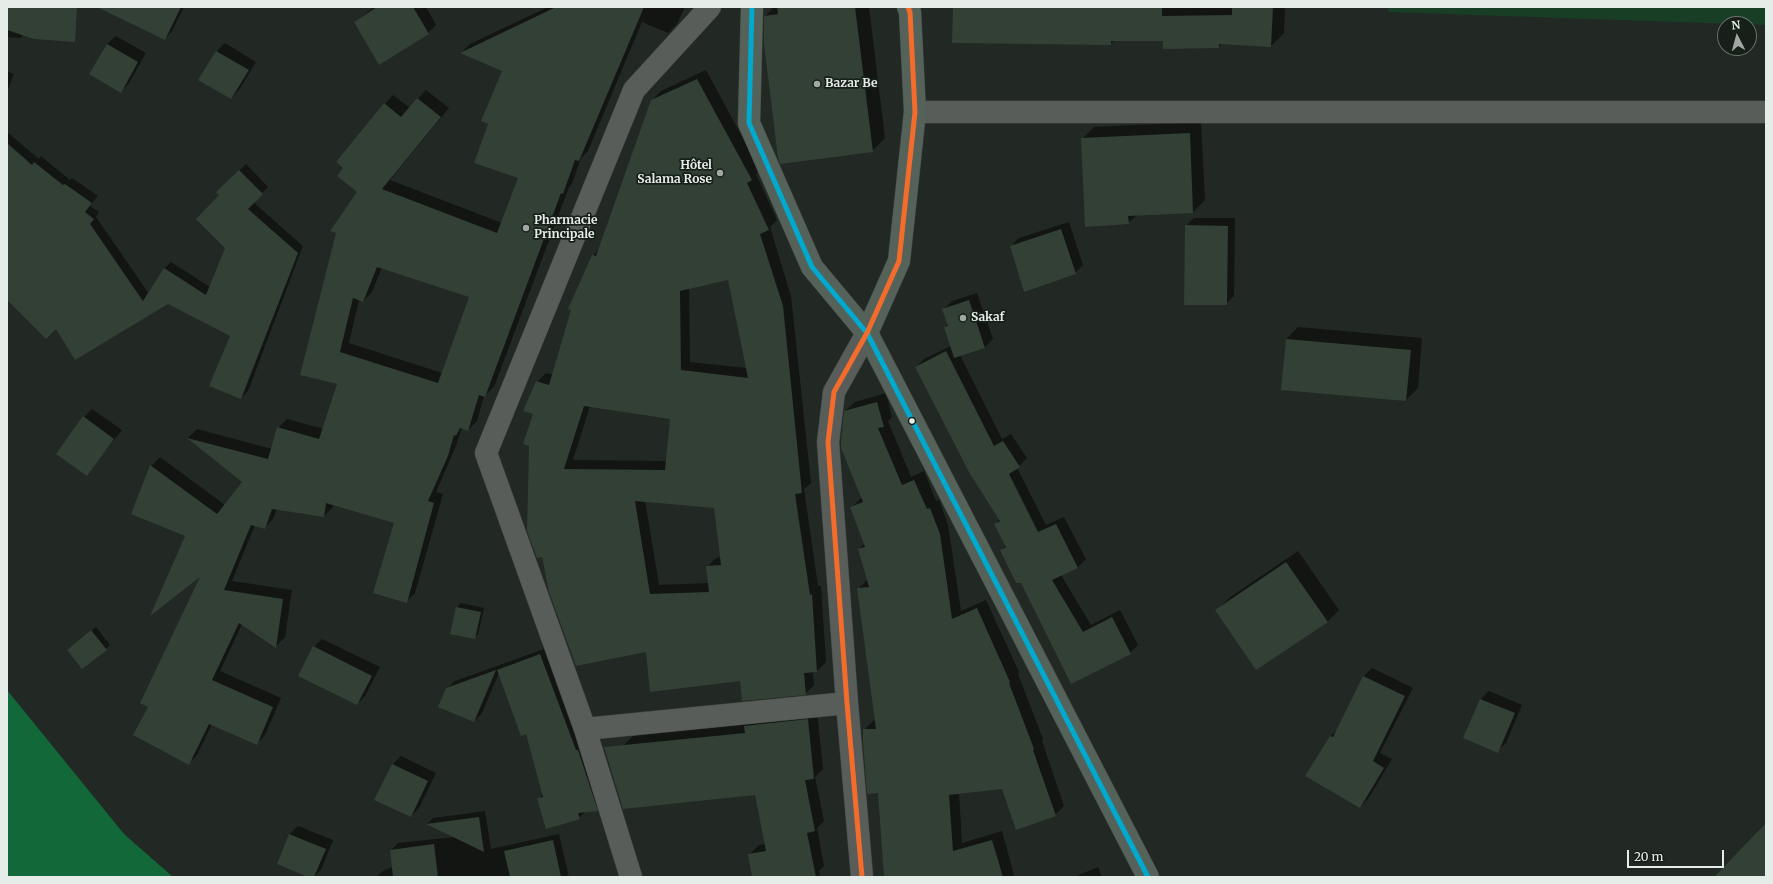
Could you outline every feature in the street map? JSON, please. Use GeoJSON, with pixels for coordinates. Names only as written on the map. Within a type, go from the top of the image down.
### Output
{"type":"FeatureCollection","features":[{"type":"Feature","properties":{"kind":"main road"},"geometry":{"type":"LineString","coordinates":[[752,7],[749,123],[812,267],[866,333],[1148,877]]}},
{"type":"Feature","properties":{"kind":"main road"},"geometry":{"type":"LineString","coordinates":[[866,333],[899,261],[915,112],[910,12],[908,7]]}},
{"type":"Feature","properties":{"kind":"street"},"geometry":{"type":"LineString","coordinates":[[631,877],[585,729],[486,453],[634,90],[710,7]]}},
{"type":"Feature","properties":{"kind":"street"},"geometry":{"type":"LineString","coordinates":[[915,112],[1766,112]]}},
{"type":"Feature","properties":{"kind":"street"},"geometry":{"type":"LineString","coordinates":[[862,877],[847,703],[828,442],[834,392],[866,333]]}},
{"type":"Feature","properties":{"kind":"street"},"geometry":{"type":"LineString","coordinates":[[585,729],[847,703]]}},
{"type":"Feature","properties":{"kind":"shaded area"},"geometry":{"type":"Polygon","coordinates":[[[1389,7],[1766,7],[1766,25],[1757,25],[1757,16],[1717,16],[1717,23],[1388,12],[1389,7]]]}},
{"type":"Feature","properties":{"kind":"shaded area"},"geometry":{"type":"Polygon","coordinates":[[[7,690],[124,834],[173,877],[7,877],[7,690]]]}},
{"type":"Feature","properties":{"kind":"building"},"geometry":{"type":"Polygon","coordinates":[[[7,7],[77,7],[75,42],[34,39],[7,30],[7,7]]]}},
{"type":"Feature","properties":{"kind":"building"},"geometry":{"type":"Polygon","coordinates":[[[97,7],[181,7],[165,40],[97,7]]]}},
{"type":"Feature","properties":{"kind":"building"},"geometry":{"type":"Polygon","coordinates":[[[377,7],[413,7],[429,34],[379,65],[354,22],[377,7]]]}},
{"type":"Feature","properties":{"kind":"building"},"geometry":{"type":"Polygon","coordinates":[[[556,7],[644,7],[579,161],[575,160],[563,194],[561,193],[485,397],[479,395],[468,431],[460,428],[456,436],[454,435],[448,456],[428,501],[434,503],[407,603],[373,593],[394,523],[326,503],[324,517],[272,509],[265,529],[251,525],[224,590],[283,599],[276,648],[239,623],[212,680],[273,707],[257,745],[209,724],[189,765],[133,735],[148,707],[140,703],[200,577],[150,616],[185,536],[131,514],[150,465],[217,514],[242,482],[187,438],[268,459],[277,427],[319,439],[337,384],[300,375],[336,233],[330,231],[357,192],[337,176],[343,168],[336,162],[384,103],[401,117],[417,98],[441,117],[382,189],[497,233],[518,178],[474,163],[488,124],[481,121],[502,71],[460,53],[556,7]],[[377,267],[363,302],[353,298],[340,352],[438,383],[469,297],[377,267]]]}},
{"type":"Feature","properties":{"kind":"building","name":"Bazar Be"},"geometry":{"type":"Polygon","coordinates":[[[777,7],[855,7],[873,152],[780,164],[764,44],[764,16],[778,14],[777,7]]]}},
{"type":"Feature","properties":{"kind":"building"},"geometry":{"type":"Polygon","coordinates":[[[953,7],[1162,7],[1162,16],[1232,15],[1232,7],[1273,7],[1271,47],[1219,44],[1219,48],[1163,49],[1163,41],[1111,41],[1111,45],[952,43],[953,7]]]}},
{"type":"Feature","properties":{"kind":"building"},"geometry":{"type":"Polygon","coordinates":[[[107,44],[138,62],[121,93],[89,74],[107,44]]]}},
{"type":"Feature","properties":{"kind":"building"},"geometry":{"type":"Polygon","coordinates":[[[216,51],[249,70],[231,99],[198,80],[216,51]]]}},
{"type":"Feature","properties":{"kind":"building"},"geometry":{"type":"Polygon","coordinates":[[[697,79],[752,180],[747,183],[769,230],[760,234],[783,306],[802,493],[795,494],[810,595],[812,594],[817,672],[804,673],[806,695],[742,701],[740,681],[650,692],[646,652],[576,666],[549,592],[542,557],[537,558],[527,531],[529,446],[523,444],[533,414],[523,411],[536,381],[549,385],[571,310],[568,309],[592,255],[596,256],[651,100],[697,79]],[[728,280],[680,291],[681,370],[748,378],[728,280]],[[584,406],[564,469],[665,470],[670,419],[584,406]],[[635,501],[650,594],[709,592],[706,566],[721,565],[714,508],[635,501]]]}},
{"type":"Feature","properties":{"kind":"building"},"geometry":{"type":"Polygon","coordinates":[[[1190,133],[1193,213],[1128,216],[1129,224],[1085,227],[1081,138],[1190,133]]]}},
{"type":"Feature","properties":{"kind":"building"},"geometry":{"type":"Polygon","coordinates":[[[7,143],[32,165],[34,162],[63,185],[65,184],[92,203],[85,212],[94,219],[90,224],[143,301],[164,268],[206,295],[225,248],[196,219],[219,195],[216,192],[239,170],[263,194],[248,209],[298,253],[241,399],[209,386],[230,336],[168,304],[75,360],[56,329],[46,339],[7,300],[7,143]]]}},
{"type":"Feature","properties":{"kind":"building"},"geometry":{"type":"Polygon","coordinates":[[[1185,225],[1228,226],[1227,305],[1184,305],[1185,225]]]}},
{"type":"Feature","properties":{"kind":"building"},"geometry":{"type":"Polygon","coordinates":[[[1061,229],[1076,274],[1024,292],[1010,246],[1061,229]]]}},
{"type":"Feature","properties":{"kind":"building"},"geometry":{"type":"Polygon","coordinates":[[[969,300],[985,348],[954,358],[944,327],[948,326],[942,309],[969,300]]]}},
{"type":"Feature","properties":{"kind":"building"},"geometry":{"type":"Polygon","coordinates":[[[1286,339],[1411,350],[1406,401],[1281,390],[1286,339]]]}},
{"type":"Feature","properties":{"kind":"building"},"geometry":{"type":"Polygon","coordinates":[[[946,351],[994,446],[1003,441],[1020,467],[1009,474],[1038,532],[1056,524],[1078,568],[1052,580],[1083,632],[1112,617],[1131,654],[1071,684],[1021,583],[1016,583],[1000,550],[1006,547],[994,524],[1000,521],[970,474],[915,367],[946,351]]]}},
{"type":"Feature","properties":{"kind":"building"},"geometry":{"type":"Polygon","coordinates":[[[877,402],[884,427],[878,428],[902,485],[914,480],[927,509],[930,508],[940,534],[952,619],[977,608],[1010,682],[1009,683],[1034,749],[1033,750],[1056,816],[1016,830],[1002,789],[949,795],[953,851],[992,840],[1003,877],[884,877],[878,793],[867,794],[863,742],[863,729],[876,729],[857,588],[869,587],[858,549],[865,547],[850,507],[863,502],[841,448],[844,411],[877,402]]]}},
{"type":"Feature","properties":{"kind":"building"},"geometry":{"type":"Polygon","coordinates":[[[83,416],[114,439],[87,476],[56,454],[83,416]]]}},
{"type":"Feature","properties":{"kind":"building"},"geometry":{"type":"Polygon","coordinates":[[[1286,562],[1328,622],[1256,670],[1215,610],[1286,562]]]}},
{"type":"Feature","properties":{"kind":"building"},"geometry":{"type":"Polygon","coordinates":[[[456,607],[481,612],[475,639],[450,634],[456,607]]]}},
{"type":"Feature","properties":{"kind":"building"},"geometry":{"type":"Polygon","coordinates":[[[91,630],[107,650],[82,669],[67,650],[91,630]]]}},
{"type":"Feature","properties":{"kind":"building"},"geometry":{"type":"Polygon","coordinates":[[[313,646],[372,676],[357,705],[298,676],[313,646]]]}},
{"type":"Feature","properties":{"kind":"building"},"geometry":{"type":"Polygon","coordinates":[[[540,654],[576,750],[578,750],[598,811],[578,813],[580,819],[546,829],[537,798],[543,797],[526,734],[521,736],[497,670],[540,654]]]}},
{"type":"Feature","properties":{"kind":"building"},"geometry":{"type":"Polygon","coordinates":[[[496,670],[474,722],[438,707],[446,688],[496,670]]]}},
{"type":"Feature","properties":{"kind":"building"},"geometry":{"type":"Polygon","coordinates":[[[1363,676],[1405,696],[1373,761],[1384,768],[1360,808],[1305,776],[1330,736],[1333,737],[1363,676]]]}},
{"type":"Feature","properties":{"kind":"building"},"geometry":{"type":"Polygon","coordinates":[[[1480,699],[1515,713],[1498,753],[1463,738],[1480,699]]]}},
{"type":"Feature","properties":{"kind":"building"},"geometry":{"type":"Polygon","coordinates":[[[808,719],[814,779],[805,780],[815,831],[807,833],[816,877],[752,877],[748,854],[766,851],[755,795],[623,809],[604,747],[745,733],[744,726],[808,719]]]}},
{"type":"Feature","properties":{"kind":"building"},"geometry":{"type":"Polygon","coordinates":[[[392,764],[428,781],[411,817],[374,800],[392,764]]]}},
{"type":"Feature","properties":{"kind":"building"},"geometry":{"type":"Polygon","coordinates":[[[479,817],[484,852],[426,824],[479,817]]]}},
{"type":"Feature","properties":{"kind":"building"},"geometry":{"type":"Polygon","coordinates":[[[1766,823],[1766,877],[1714,877],[1766,823]]]}},
{"type":"Feature","properties":{"kind":"building"},"geometry":{"type":"Polygon","coordinates":[[[289,834],[326,849],[314,877],[308,877],[277,864],[289,834]]]}},
{"type":"Feature","properties":{"kind":"building"},"geometry":{"type":"Polygon","coordinates":[[[553,840],[561,877],[510,877],[504,851],[553,840]]]}},
{"type":"Feature","properties":{"kind":"building"},"geometry":{"type":"Polygon","coordinates":[[[434,844],[438,877],[393,877],[390,850],[434,844]]]}},
{"type":"Feature","properties":{"kind":"transit line"},"geometry":{"type":"LineString","coordinates":[[752,7],[749,123],[812,267],[867,333],[1148,877]]}},
{"type":"Feature","properties":{"kind":"transit line"},"geometry":{"type":"LineString","coordinates":[[862,877],[847,703],[828,442],[834,392],[867,333],[899,261],[915,112],[910,12],[908,7]]}},
{"type":"Feature","properties":{"kind":"place","name":"Bazar Be"},"geometry":{"type":"Point","coordinates":[817,84]}},
{"type":"Feature","properties":{"kind":"place","name":"Hôtel Salama Rose"},"geometry":{"type":"Point","coordinates":[720,173]}},
{"type":"Feature","properties":{"kind":"place","name":"Pharmacie Principale"},"geometry":{"type":"Point","coordinates":[526,228]}},
{"type":"Feature","properties":{"kind":"place","name":"Sakaf"},"geometry":{"type":"Point","coordinates":[963,318]}}]}
